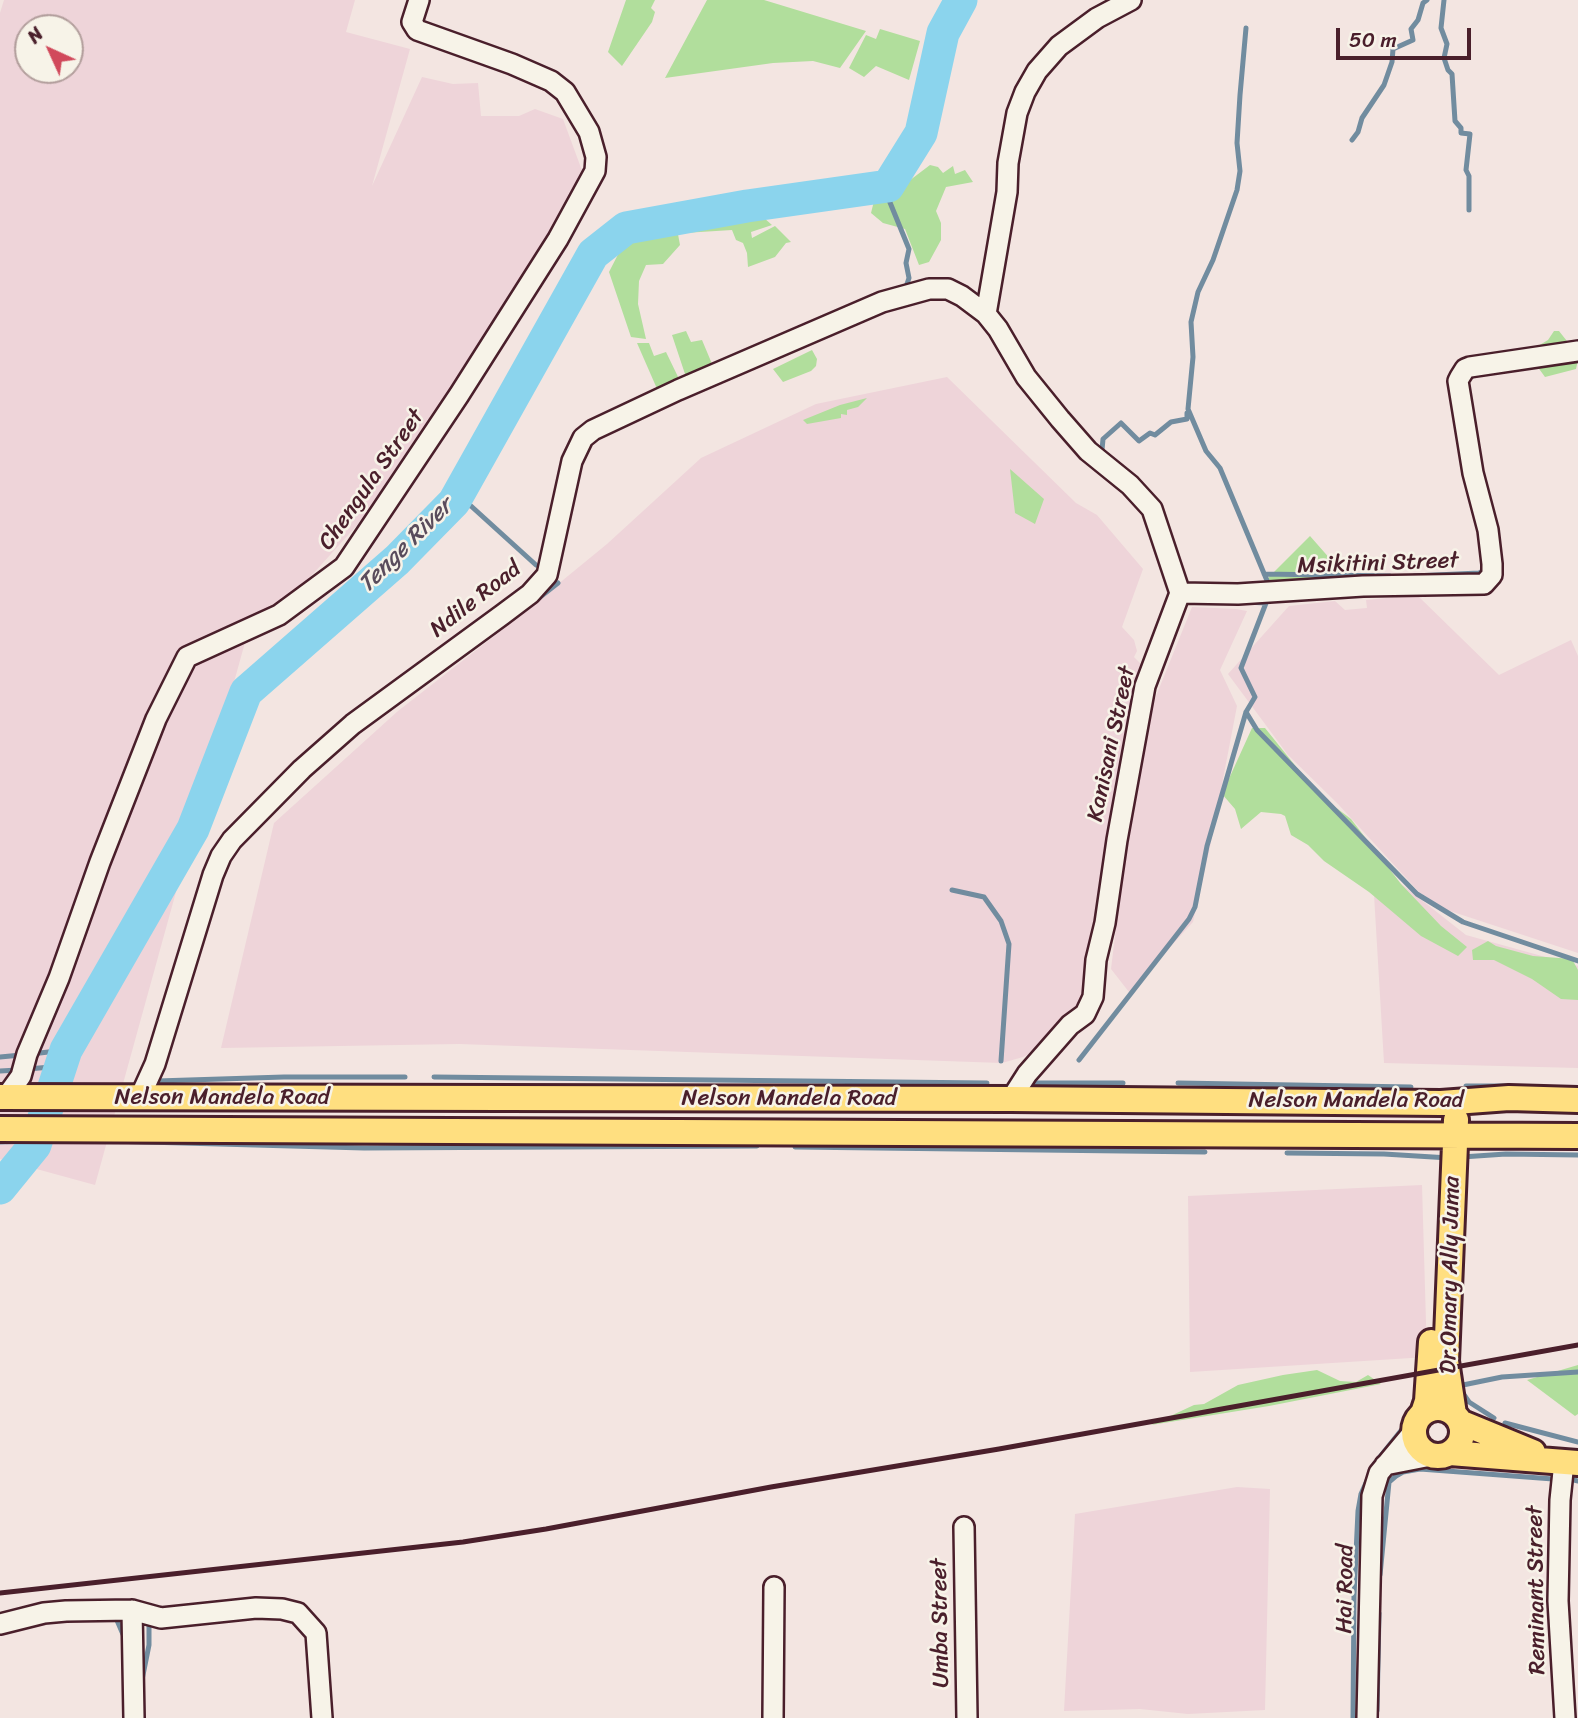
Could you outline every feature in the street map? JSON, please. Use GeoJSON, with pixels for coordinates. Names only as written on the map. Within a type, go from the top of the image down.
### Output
{"type":"FeatureCollection","features":[{"type":"Feature","properties":{"kind":"main road","name":"Nelson Mandela Road"},"geometry":{"type":"LineString","coordinates":[[3,1097],[1011,1098],[1449,1103],[1509,1098],[1578,1100]]}},
{"type":"Feature","properties":{"kind":"main road"},"geometry":{"type":"LineString","coordinates":[[1448,1135],[1449,1103]]}},
{"type":"Feature","properties":{"kind":"main road","name":"Nelson Mandela Road"},"geometry":{"type":"LineString","coordinates":[[0,1129],[1578,1136]]}},
{"type":"Feature","properties":{"kind":"main road","name":"Dr.Omary Ally Juma"},"geometry":{"type":"LineString","coordinates":[[1448,1135],[1446,1361],[1457,1418]]}},
{"type":"Feature","properties":{"kind":"main road","name":"Dr.Omary Ally Juma"},"geometry":{"type":"LineString","coordinates":[[1419,1422],[1429,1381],[1448,1135]]}},
{"type":"Feature","properties":{"kind":"main road"},"geometry":{"type":"LineString","coordinates":[[1439,1408],[1457,1418],[1566,1462],[1440,1454],[1418,1447],[1419,1422],[1439,1408]]}},
{"type":"Feature","properties":{"kind":"main road"},"geometry":{"type":"LineString","coordinates":[[1440,1454],[1460,1443],[1462,1436],[1457,1418]]}},
{"type":"Feature","properties":{"kind":"street","name":"Chengula Street"},"geometry":{"type":"LineString","coordinates":[[3,1097],[21,1076],[27,1054],[59,978],[100,862],[156,719],[187,657],[279,615],[344,567],[459,395],[558,239],[595,171],[596,157],[589,132],[565,92],[551,81],[512,64],[417,30],[412,22],[419,0]]}},
{"type":"Feature","properties":{"kind":"street"},"geometry":{"type":"LineString","coordinates":[[1131,0],[1097,18],[1059,46],[1037,71],[1025,92],[1017,113],[1008,163],[1007,192],[986,314],[1026,377],[1052,410],[1088,452],[1130,485],[1152,509],[1180,593]]}},
{"type":"Feature","properties":{"kind":"street","name":"Ndile Road"},"geometry":{"type":"LineString","coordinates":[[140,1097],[155,1063],[221,856],[232,840],[302,769],[353,724],[530,594],[547,575],[572,461],[583,438],[593,430],[678,390],[882,302],[910,293],[948,289],[986,314]]}},
{"type":"Feature","properties":{"kind":"street","name":"Msikitini Street"},"geometry":{"type":"LineString","coordinates":[[1180,593],[1238,594],[1363,586],[1484,584],[1492,575],[1488,530],[1474,473],[1458,381],[1462,373],[1471,367],[1578,351]]}},
{"type":"Feature","properties":{"kind":"street","name":"Kanisani Street"},"geometry":{"type":"LineString","coordinates":[[1011,1098],[1027,1074],[1070,1025],[1086,1014],[1093,997],[1096,960],[1105,923],[1145,686],[1180,593]]}},
{"type":"Feature","properties":{"kind":"street","name":"Hai Road"},"geometry":{"type":"LineString","coordinates":[[1367,1718],[1372,1496],[1378,1474],[1419,1422]]}},
{"type":"Feature","properties":{"kind":"street"},"geometry":{"type":"LineString","coordinates":[[1385,1465],[1440,1454]]}},
{"type":"Feature","properties":{"kind":"street","name":"Reminant Street"},"geometry":{"type":"LineString","coordinates":[[1565,1718],[1558,1601],[1560,1500],[1566,1462]]}},
{"type":"Feature","properties":{"kind":"street","name":"Umba Street"},"geometry":{"type":"LineString","coordinates":[[964,1527],[967,1718]]}},
{"type":"Feature","properties":{"kind":"street"},"geometry":{"type":"LineString","coordinates":[[773,1718],[774,1587]]}},
{"type":"Feature","properties":{"kind":"street"},"geometry":{"type":"LineString","coordinates":[[0,1625],[44,1613],[66,1611],[132,1610],[161,1618],[256,1608],[298,1613],[316,1633],[323,1718]]}},
{"type":"Feature","properties":{"kind":"street"},"geometry":{"type":"LineString","coordinates":[[132,1610],[134,1718]]}},
{"type":"Feature","properties":{"kind":"shaded area"},"geometry":{"type":"Polygon","coordinates":[[[4,0],[355,0],[346,32],[410,49],[372,186],[422,77],[453,84],[478,83],[481,116],[519,116],[535,109],[563,119],[584,176],[387,492],[293,596],[252,617],[95,1185],[0,1159],[0,13],[4,0]]]}},
{"type":"Feature","properties":{"kind":"shaded area"},"geometry":{"type":"Polygon","coordinates":[[[947,377],[1076,503],[1097,515],[1143,569],[1122,627],[1134,640],[1137,651],[1134,657],[1141,664],[1131,697],[1087,1005],[1041,1048],[1002,1063],[459,1044],[221,1048],[274,823],[398,711],[607,544],[701,458],[816,404],[947,377]]]}},
{"type":"Feature","properties":{"kind":"shaded area"},"geometry":{"type":"Polygon","coordinates":[[[1417,595],[1499,675],[1571,640],[1578,656],[1578,953],[1447,910],[1419,892],[1338,804],[1288,755],[1228,674],[1289,606],[1335,601],[1345,610],[1367,608],[1366,600],[1417,595]]]}},
{"type":"Feature","properties":{"kind":"shaded area"},"geometry":{"type":"Polygon","coordinates":[[[1192,607],[1247,611],[1220,670],[1237,706],[1193,922],[1129,992],[1111,969],[1129,821],[1154,701],[1192,607]]]}},
{"type":"Feature","properties":{"kind":"shaded area"},"geometry":{"type":"Polygon","coordinates":[[[1372,861],[1466,935],[1578,966],[1578,1068],[1384,1063],[1372,861]]]}},
{"type":"Feature","properties":{"kind":"shaded area"},"geometry":{"type":"Polygon","coordinates":[[[1422,1185],[1427,1357],[1190,1372],[1188,1196],[1422,1185]]]}},
{"type":"Feature","properties":{"kind":"shaded area"},"geometry":{"type":"Polygon","coordinates":[[[1237,1487],[1270,1489],[1265,1710],[1188,1714],[1140,1709],[1064,1711],[1075,1514],[1237,1487]]]}},
{"type":"Feature","properties":{"kind":"green space"},"geometry":{"type":"Polygon","coordinates":[[[626,0],[655,0],[651,8],[655,12],[652,22],[622,66],[608,52],[626,0]]]}},
{"type":"Feature","properties":{"kind":"green space"},"geometry":{"type":"Polygon","coordinates":[[[707,0],[764,0],[866,31],[840,68],[813,61],[773,63],[665,78],[707,0]]]}},
{"type":"Feature","properties":{"kind":"green space"},"geometry":{"type":"Polygon","coordinates":[[[880,29],[920,41],[909,80],[876,66],[864,77],[849,68],[866,35],[876,39],[880,29]]]}},
{"type":"Feature","properties":{"kind":"green space"},"geometry":{"type":"Polygon","coordinates":[[[930,165],[938,167],[943,173],[953,166],[955,174],[965,170],[973,182],[946,187],[936,211],[941,223],[941,240],[929,262],[919,265],[905,229],[883,223],[871,213],[875,197],[892,197],[930,165]]]}},
{"type":"Feature","properties":{"kind":"green space"},"geometry":{"type":"Polygon","coordinates":[[[755,210],[772,225],[751,232],[752,238],[775,226],[791,242],[786,243],[775,257],[748,267],[743,243],[736,240],[732,230],[684,233],[692,232],[696,225],[731,219],[731,214],[755,210]]]}},
{"type":"Feature","properties":{"kind":"green space"},"geometry":{"type":"Polygon","coordinates":[[[677,229],[680,245],[663,264],[646,265],[639,281],[638,304],[646,339],[631,337],[609,272],[632,232],[677,229]]]}},
{"type":"Feature","properties":{"kind":"green space"},"geometry":{"type":"Polygon","coordinates":[[[686,331],[691,342],[702,340],[715,371],[687,380],[672,335],[686,331]]]}},
{"type":"Feature","properties":{"kind":"green space"},"geometry":{"type":"Polygon","coordinates":[[[1554,331],[1559,331],[1578,355],[1578,360],[1576,369],[1545,377],[1537,366],[1538,346],[1548,340],[1554,331]]]}},
{"type":"Feature","properties":{"kind":"green space"},"geometry":{"type":"Polygon","coordinates":[[[637,343],[649,343],[654,356],[666,352],[681,383],[658,391],[637,343]]]}},
{"type":"Feature","properties":{"kind":"green space"},"geometry":{"type":"Polygon","coordinates":[[[812,350],[817,359],[816,366],[811,371],[783,382],[773,369],[812,350]]]}},
{"type":"Feature","properties":{"kind":"green space"},"geometry":{"type":"Polygon","coordinates":[[[867,398],[858,407],[847,410],[847,415],[841,414],[841,418],[807,424],[803,420],[840,405],[867,398]]]}},
{"type":"Feature","properties":{"kind":"green space"},"geometry":{"type":"Polygon","coordinates":[[[1010,469],[1044,499],[1035,524],[1015,513],[1010,469]]]}},
{"type":"Feature","properties":{"kind":"green space"},"geometry":{"type":"Polygon","coordinates":[[[1310,536],[1339,569],[1337,583],[1257,589],[1310,536]]]}},
{"type":"Feature","properties":{"kind":"green space"},"geometry":{"type":"Polygon","coordinates":[[[1252,728],[1265,728],[1318,794],[1351,819],[1401,884],[1441,926],[1467,947],[1458,956],[1421,936],[1369,892],[1291,835],[1285,816],[1261,812],[1241,829],[1235,809],[1222,794],[1252,728]]]}},
{"type":"Feature","properties":{"kind":"green space"},"geometry":{"type":"Polygon","coordinates":[[[1488,941],[1496,946],[1533,956],[1572,959],[1578,970],[1578,1000],[1561,999],[1532,979],[1494,960],[1473,960],[1472,950],[1488,941]]]}},
{"type":"Feature","properties":{"kind":"green space"},"geometry":{"type":"Polygon","coordinates":[[[1578,1365],[1578,1414],[1575,1416],[1527,1380],[1578,1365]]]}},
{"type":"Feature","properties":{"kind":"green space"},"geometry":{"type":"Polygon","coordinates":[[[1317,1370],[1340,1381],[1356,1382],[1368,1375],[1381,1384],[1151,1425],[1194,1405],[1204,1404],[1238,1385],[1317,1370]]]}},
{"type":"Feature","properties":{"kind":"waterway","name":"Tenge River"},"geometry":{"type":"LineString","coordinates":[[0,1188],[35,1145],[66,1050],[193,829],[246,692],[397,560],[454,502],[593,254],[626,228],[747,206],[888,186],[921,133],[943,33],[961,0]]}},
{"type":"Feature","properties":{"kind":"waterway"},"geometry":{"type":"LineString","coordinates":[[1352,140],[1358,132],[1362,118],[1384,85],[1392,62],[1393,49],[1413,40],[1411,29],[1427,0]]}},
{"type":"Feature","properties":{"kind":"waterway"},"geometry":{"type":"LineString","coordinates":[[1444,0],[1441,28],[1447,44],[1444,58],[1452,74],[1455,121],[1461,128],[1461,133],[1470,134],[1466,170],[1469,176],[1469,210]]}},
{"type":"Feature","properties":{"kind":"waterway"},"geometry":{"type":"LineString","coordinates":[[1246,28],[1237,143],[1240,171],[1237,190],[1213,260],[1198,292],[1191,322],[1193,357],[1188,409],[1206,451],[1220,468],[1268,583]]}},
{"type":"Feature","properties":{"kind":"waterway"},"geometry":{"type":"LineString","coordinates":[[888,186],[889,200],[909,249],[906,263],[909,278],[902,290]]}},
{"type":"Feature","properties":{"kind":"waterway"},"geometry":{"type":"LineString","coordinates":[[1098,451],[1100,453],[1102,450],[1103,439],[1121,423],[1139,441],[1150,433],[1155,435],[1171,422],[1187,419],[1187,413]]}},
{"type":"Feature","properties":{"kind":"waterway"},"geometry":{"type":"LineString","coordinates":[[454,502],[471,506],[536,565]]}},
{"type":"Feature","properties":{"kind":"waterway"},"geometry":{"type":"LineString","coordinates":[[1414,576],[1479,573],[1487,568]]}},
{"type":"Feature","properties":{"kind":"waterway"},"geometry":{"type":"LineString","coordinates":[[1264,574],[1390,576]]}},
{"type":"Feature","properties":{"kind":"waterway"},"geometry":{"type":"LineString","coordinates":[[535,601],[558,583]]}},
{"type":"Feature","properties":{"kind":"waterway"},"geometry":{"type":"LineString","coordinates":[[1079,1060],[1189,919],[1195,907],[1207,846],[1246,712],[1255,697],[1241,668],[1266,603],[1246,602]]}},
{"type":"Feature","properties":{"kind":"waterway"},"geometry":{"type":"LineString","coordinates":[[1246,712],[1257,730],[1417,894],[1463,922],[1578,961]]}},
{"type":"Feature","properties":{"kind":"waterway"},"geometry":{"type":"LineString","coordinates":[[952,890],[984,897],[1001,921],[1009,944],[1001,1061]]}},
{"type":"Feature","properties":{"kind":"waterway"},"geometry":{"type":"LineString","coordinates":[[31,1054],[66,1050]]}},
{"type":"Feature","properties":{"kind":"waterway"},"geometry":{"type":"LineString","coordinates":[[0,1057],[21,1055]]}},
{"type":"Feature","properties":{"kind":"waterway"},"geometry":{"type":"LineString","coordinates":[[28,1069],[62,1066]]}},
{"type":"Feature","properties":{"kind":"waterway"},"geometry":{"type":"LineString","coordinates":[[0,1071],[18,1070]]}},
{"type":"Feature","properties":{"kind":"waterway"},"geometry":{"type":"LineString","coordinates":[[157,1081],[405,1077]]}},
{"type":"Feature","properties":{"kind":"waterway"},"geometry":{"type":"LineString","coordinates":[[434,1077],[987,1083]]}},
{"type":"Feature","properties":{"kind":"waterway"},"geometry":{"type":"LineString","coordinates":[[1030,1083],[1123,1083]]}},
{"type":"Feature","properties":{"kind":"waterway"},"geometry":{"type":"LineString","coordinates":[[1178,1083],[1411,1087]]}},
{"type":"Feature","properties":{"kind":"waterway"},"geometry":{"type":"LineString","coordinates":[[1466,1086],[1508,1086]]}},
{"type":"Feature","properties":{"kind":"waterway"},"geometry":{"type":"LineString","coordinates":[[0,1142],[33,1141]]}},
{"type":"Feature","properties":{"kind":"waterway"},"geometry":{"type":"LineString","coordinates":[[110,1141],[364,1148],[757,1146]]}},
{"type":"Feature","properties":{"kind":"waterway"},"geometry":{"type":"LineString","coordinates":[[795,1147],[1205,1152]]}},
{"type":"Feature","properties":{"kind":"waterway"},"geometry":{"type":"LineString","coordinates":[[1287,1153],[1449,1158]]}},
{"type":"Feature","properties":{"kind":"waterway"},"geometry":{"type":"LineString","coordinates":[[1462,1157],[1506,1154],[1578,1155]]}},
{"type":"Feature","properties":{"kind":"waterway"},"geometry":{"type":"LineString","coordinates":[[1494,1418],[1469,1402],[1458,1386],[1502,1377],[1578,1372]]}},
{"type":"Feature","properties":{"kind":"waterway"},"geometry":{"type":"LineString","coordinates":[[1353,1718],[1354,1596],[1361,1494],[1375,1463],[1415,1413]]}},
{"type":"Feature","properties":{"kind":"waterway"},"geometry":{"type":"LineString","coordinates":[[1505,1423],[1578,1442]]}},
{"type":"Feature","properties":{"kind":"waterway"},"geometry":{"type":"LineString","coordinates":[[1380,1575],[1389,1482],[1403,1472],[1420,1469],[1553,1479]]}},
{"type":"Feature","properties":{"kind":"waterway"},"geometry":{"type":"LineString","coordinates":[[1574,1480],[1578,1481]]}},
{"type":"Feature","properties":{"kind":"waterway"},"geometry":{"type":"LineString","coordinates":[[1377,1711],[1379,1613]]}},
{"type":"Feature","properties":{"kind":"waterway"},"geometry":{"type":"LineString","coordinates":[[118,1616],[116,1618],[125,1639]]}},
{"type":"Feature","properties":{"kind":"waterway"},"geometry":{"type":"LineString","coordinates":[[142,1680],[149,1645],[149,1620]]}},
{"type":"Feature","properties":{"kind":"railway"},"geometry":{"type":"LineString","coordinates":[[0,1593],[463,1542],[546,1529],[1578,1345]]}}]}
